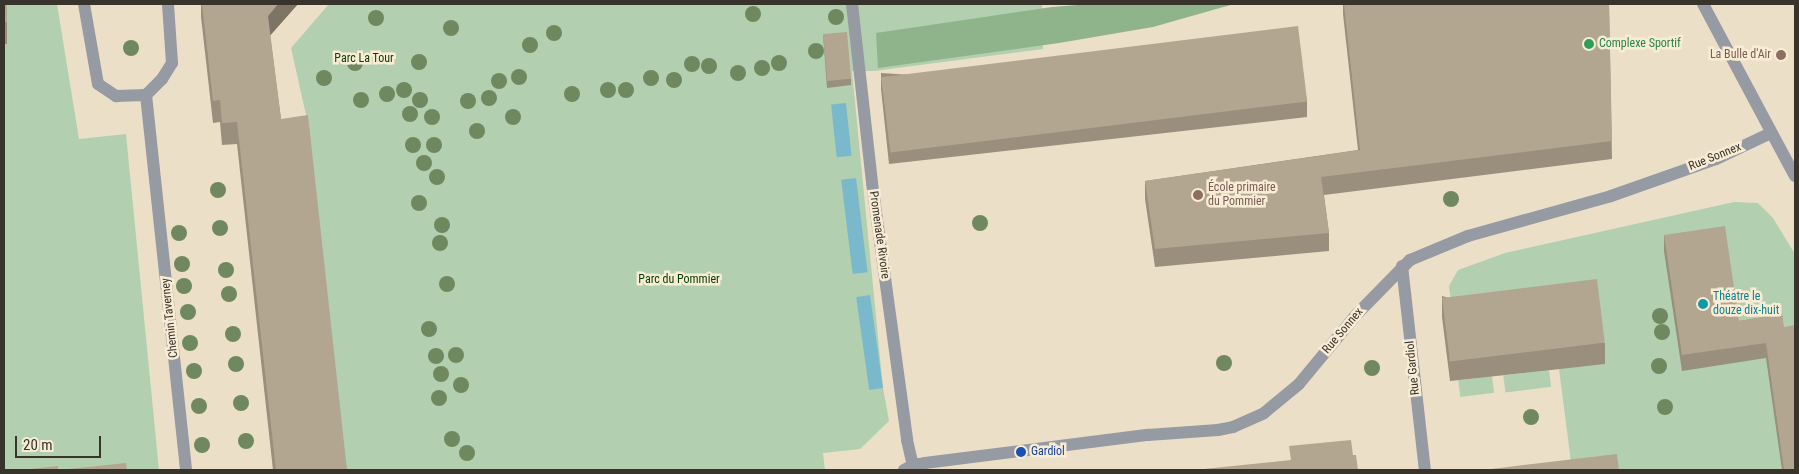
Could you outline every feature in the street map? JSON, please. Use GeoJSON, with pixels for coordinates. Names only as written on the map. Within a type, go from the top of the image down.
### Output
{"type":"FeatureCollection","features":[{"type":"Feature","properties":{"kind":"street"},"geometry":{"type":"LineString","coordinates":[[84,4],[98,84],[116,96],[146,95],[162,79],[172,63],[168,4]]}},
{"type":"Feature","properties":{"kind":"street","name":"Promenade Rivoire"},"geometry":{"type":"LineString","coordinates":[[852,4],[872,183],[907,440],[908,468]]}},
{"type":"Feature","properties":{"kind":"street"},"geometry":{"type":"LineString","coordinates":[[1703,4],[1795,176]]}},
{"type":"Feature","properties":{"kind":"street","name":"Chemin Taverney"},"geometry":{"type":"LineString","coordinates":[[146,95],[186,470]]}},
{"type":"Feature","properties":{"kind":"street","name":"Rue Sonnex"},"geometry":{"type":"LineString","coordinates":[[908,468],[1148,435],[1218,430],[1246,422],[1264,413],[1299,384],[1357,314],[1402,266],[1410,260],[1443,245],[1611,196],[1716,159],[1771,133]]}},
{"type":"Feature","properties":{"kind":"street","name":"Rue Gardiol"},"geometry":{"type":"LineString","coordinates":[[1402,266],[1425,470]]}},
{"type":"Feature","properties":{"kind":"green space"},"geometry":{"type":"Polygon","coordinates":[[[7,4],[57,4],[79,139],[126,134],[159,470],[4,470],[4,44],[7,44],[7,4]]]}},
{"type":"Feature","properties":{"kind":"green space","name":"Parc du Pommier"},"geometry":{"type":"Polygon","coordinates":[[[329,4],[1042,4],[1043,49],[874,71],[852,71],[883,388],[889,421],[860,449],[823,453],[825,470],[345,470],[306,115],[291,48],[329,4]]]}},
{"type":"Feature","properties":{"kind":"green space"},"geometry":{"type":"Polygon","coordinates":[[[1090,4],[1234,4],[1153,27],[1059,43],[878,68],[876,33],[1052,7],[1090,4]]]}},
{"type":"Feature","properties":{"kind":"green space"},"geometry":{"type":"Polygon","coordinates":[[[1734,202],[1758,203],[1773,218],[1795,254],[1795,470],[1572,470],[1559,369],[1453,316],[1449,286],[1458,270],[1505,253],[1734,202]]]}},
{"type":"Feature","properties":{"kind":"green space"},"geometry":{"type":"Polygon","coordinates":[[[1549,370],[1551,387],[1505,392],[1503,376],[1549,370]]]}},
{"type":"Feature","properties":{"kind":"green space"},"geometry":{"type":"Polygon","coordinates":[[[1492,376],[1494,393],[1460,397],[1458,380],[1492,376]]]}},
{"type":"Feature","properties":{"kind":"water"},"geometry":{"type":"Polygon","coordinates":[[[846,103],[852,156],[837,157],[831,105],[846,103]]]}},
{"type":"Feature","properties":{"kind":"water"},"geometry":{"type":"Polygon","coordinates":[[[856,178],[868,272],[853,274],[841,180],[856,178]]]}},
{"type":"Feature","properties":{"kind":"water"},"geometry":{"type":"Polygon","coordinates":[[[870,295],[883,388],[869,390],[856,297],[870,295]]]}},
{"type":"Feature","properties":{"kind":"building"},"geometry":{"type":"Polygon","coordinates":[[[4,4],[7,4],[7,22],[4,22],[4,4]]]}},
{"type":"Feature","properties":{"kind":"building"},"geometry":{"type":"Polygon","coordinates":[[[202,4],[278,4],[268,16],[281,119],[308,115],[347,470],[276,470],[237,122],[222,123],[220,100],[213,101],[202,4]]]}},
{"type":"Feature","properties":{"kind":"building"},"geometry":{"type":"Polygon","coordinates":[[[1344,4],[1609,4],[1612,141],[1321,177],[1329,233],[1155,249],[1145,181],[1360,150],[1344,4]]]}},
{"type":"Feature","properties":{"kind":"building"},"geometry":{"type":"Polygon","coordinates":[[[1298,26],[1307,101],[890,153],[881,77],[1298,26]]]}},
{"type":"Feature","properties":{"kind":"building"},"geometry":{"type":"Polygon","coordinates":[[[847,32],[851,79],[827,81],[823,34],[847,32]]]}},
{"type":"Feature","properties":{"kind":"building"},"geometry":{"type":"Polygon","coordinates":[[[1725,226],[1739,321],[1782,314],[1784,327],[1795,325],[1795,470],[1784,470],[1766,343],[1682,355],[1664,235],[1725,226]]]}},
{"type":"Feature","properties":{"kind":"building"},"geometry":{"type":"Polygon","coordinates":[[[1597,279],[1605,343],[1450,362],[1442,298],[1597,279]]]}},
{"type":"Feature","properties":{"kind":"building"},"geometry":{"type":"Polygon","coordinates":[[[1351,440],[1358,470],[1194,470],[1291,460],[1289,446],[1351,440]]]}},
{"type":"Feature","properties":{"kind":"building"},"geometry":{"type":"Polygon","coordinates":[[[1617,454],[1619,470],[1483,470],[1617,454]]]}},
{"type":"Feature","properties":{"kind":"building"},"geometry":{"type":"Polygon","coordinates":[[[126,463],[127,470],[59,470],[126,463]]]}},
{"type":"Feature","properties":{"kind":"building"},"geometry":{"type":"Polygon","coordinates":[[[58,466],[58,470],[21,470],[58,466]]]}},
{"type":"Feature","properties":{"kind":"place","name":"Complexe Sportif"},"geometry":{"type":"Point","coordinates":[1589,44]}},
{"type":"Feature","properties":{"kind":"place","name":"La Bulle d'Air"},"geometry":{"type":"Point","coordinates":[1781,55]}},
{"type":"Feature","properties":{"kind":"place","name":"École primaire du Pommier"},"geometry":{"type":"Point","coordinates":[1198,195]}},
{"type":"Feature","properties":{"kind":"place","name":"Théatre le douze dix-huit"},"geometry":{"type":"Point","coordinates":[1703,304]}},
{"type":"Feature","properties":{"kind":"place","name":"Gardiol"},"geometry":{"type":"Point","coordinates":[1021,452]}},
{"type":"Feature","properties":{"kind":"park label","name":"Parc La Tour"},"geometry":{"type":"Point","coordinates":[364,59]}}]}
